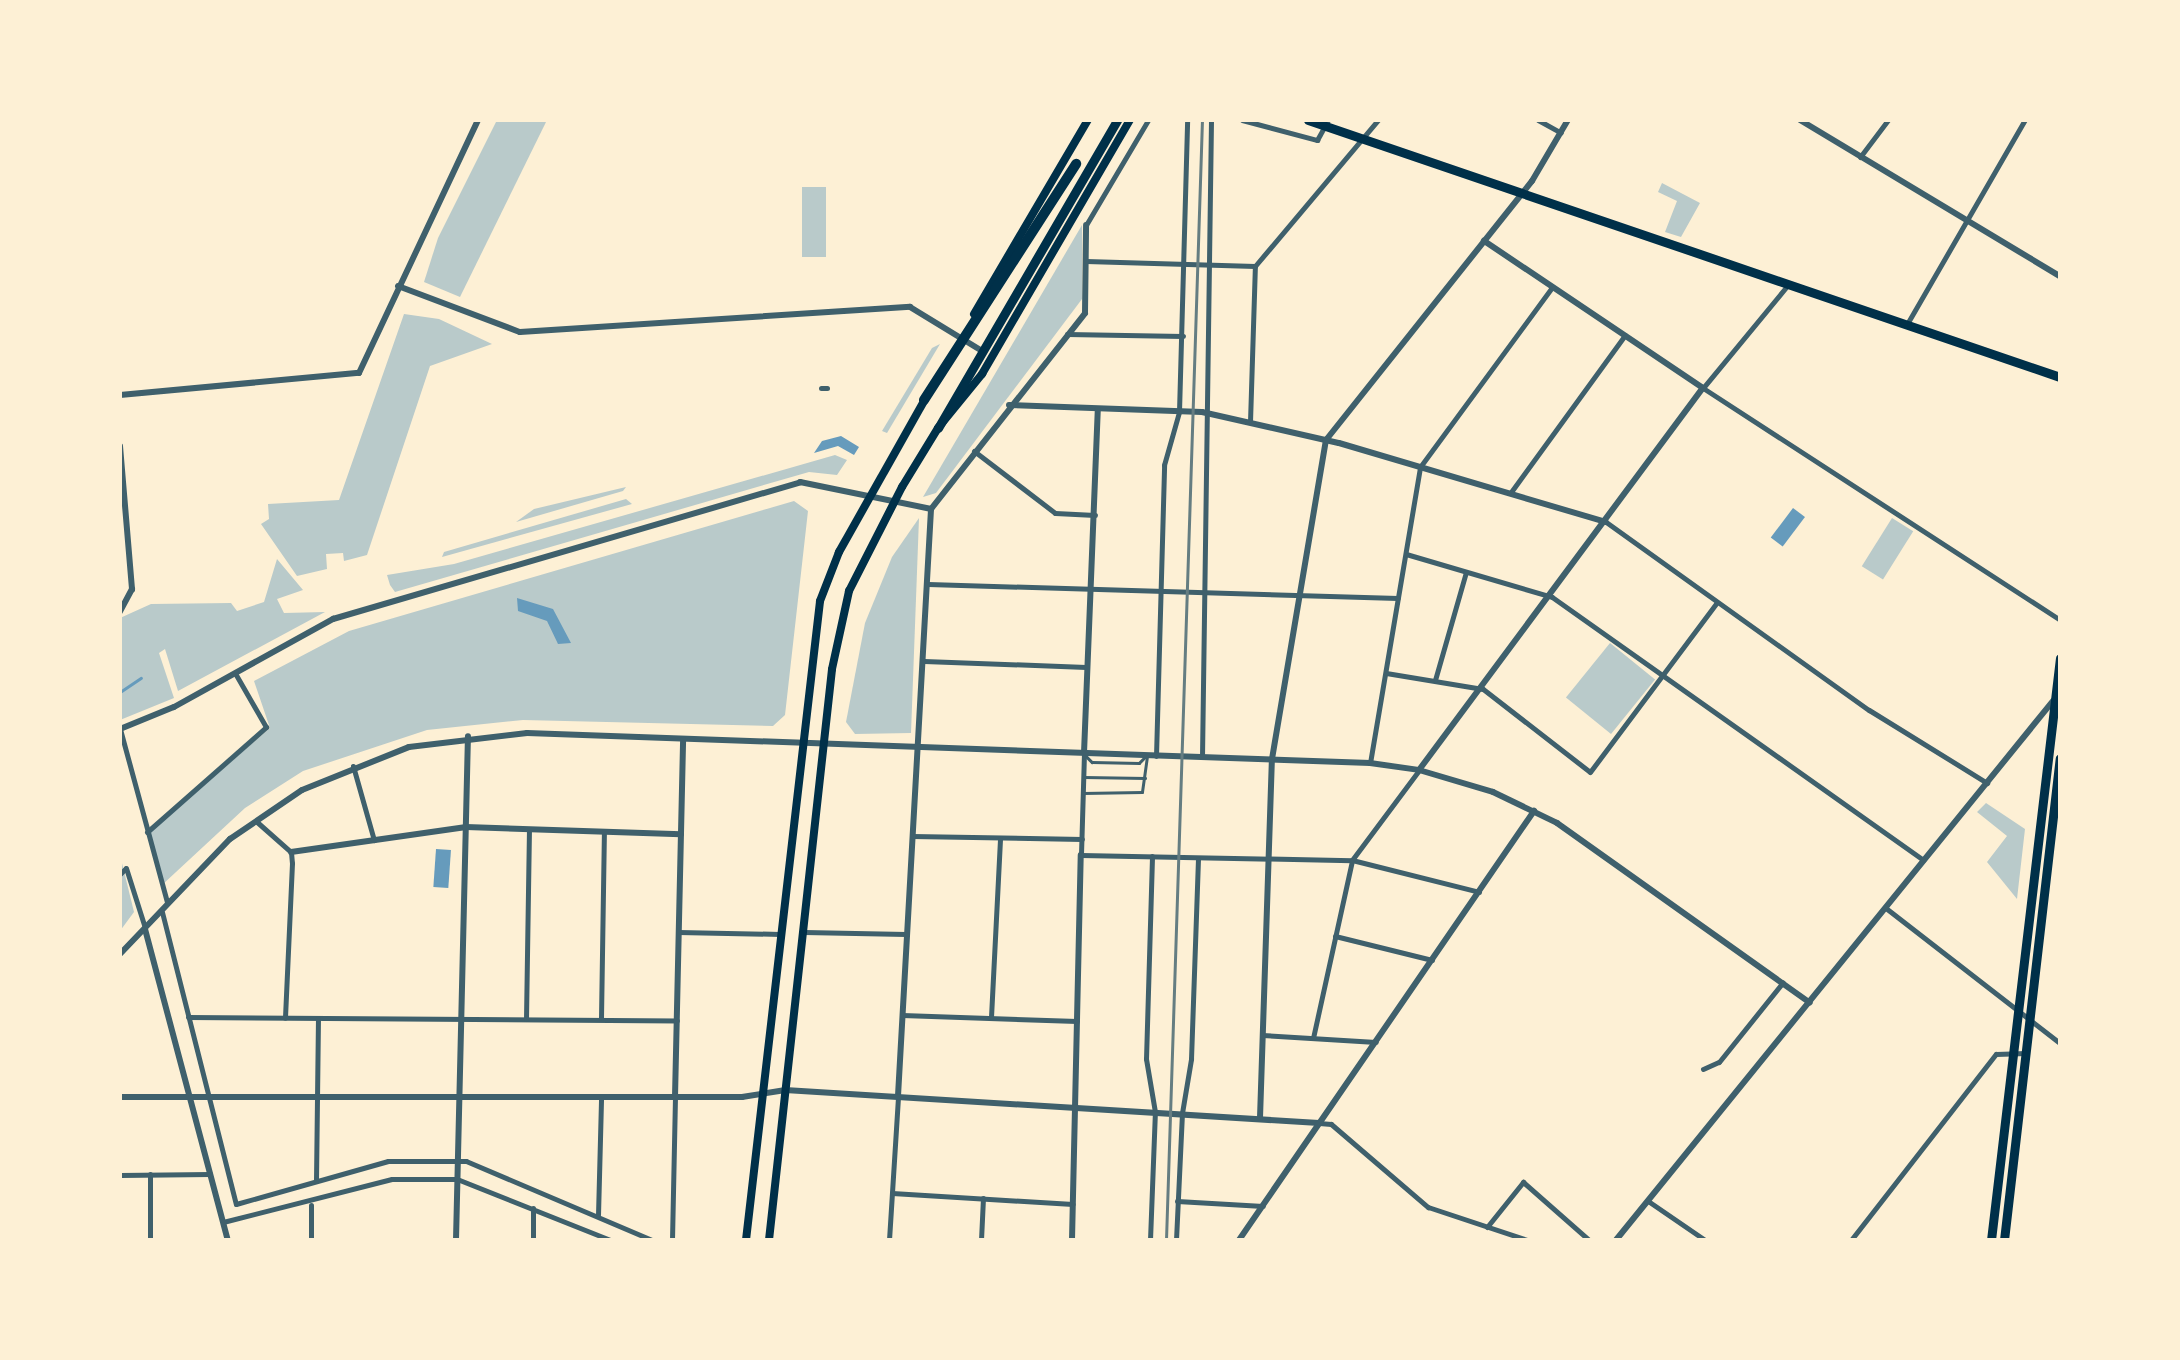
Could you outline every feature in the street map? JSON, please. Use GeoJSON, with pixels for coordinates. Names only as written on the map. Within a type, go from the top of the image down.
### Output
{"type":"FeatureCollection","features":[{"type":"Feature","properties":{"kind":"highway"},"geometry":{"type":"LineString","coordinates":[[924,400],[1076,164]]}},
{"type":"Feature","properties":{"kind":"main road"},"geometry":{"type":"LineString","coordinates":[[964,338],[1088,120]]}},
{"type":"Feature","properties":{"kind":"main road"},"geometry":{"type":"LineString","coordinates":[[769,1240],[843,609],[892,504],[1118,120]]}},
{"type":"Feature","properties":{"kind":"main road"},"geometry":{"type":"LineString","coordinates":[[938,428],[982,374],[1130,120]]}},
{"type":"Feature","properties":{"kind":"main road"},"geometry":{"type":"LineString","coordinates":[[1308,120],[1328,123],[1521,194],[2060,377]]}},
{"type":"Feature","properties":{"kind":"main road"},"geometry":{"type":"LineString","coordinates":[[746,1240],[798,744],[820,601],[868,498],[924,400]]}},
{"type":"Feature","properties":{"kind":"main road"},"geometry":{"type":"LineString","coordinates":[[1991,1240],[2060,658]]}},
{"type":"Feature","properties":{"kind":"main road"},"geometry":{"type":"LineString","coordinates":[[2004,1240],[2056,835],[2060,758]]}},
{"type":"Feature","properties":{"kind":"street"},"geometry":{"type":"LineString","coordinates":[[120,395],[352,377],[368,358],[478,120]]}},
{"type":"Feature","properties":{"kind":"street"},"geometry":{"type":"LineString","coordinates":[[889,1240],[930,508],[1008,405],[1085,313],[1086,225],[1148,120]]}},
{"type":"Feature","properties":{"kind":"street"},"geometry":{"type":"LineString","coordinates":[[1152,756],[1162,592],[1164,465],[1179,412],[1187,120]]}},
{"type":"Feature","properties":{"kind":"street"},"geometry":{"type":"LineString","coordinates":[[1202,757],[1210,466],[1202,412],[1211,120]]}},
{"type":"Feature","properties":{"kind":"street"},"geometry":{"type":"LineString","coordinates":[[1242,120],[1316,140],[1328,123]]}},
{"type":"Feature","properties":{"kind":"street"},"geometry":{"type":"LineString","coordinates":[[1250,423],[1255,266],[1378,120]]}},
{"type":"Feature","properties":{"kind":"street"},"geometry":{"type":"LineString","coordinates":[[1538,120],[1560,133]]}},
{"type":"Feature","properties":{"kind":"street"},"geometry":{"type":"LineString","coordinates":[[1260,1118],[1272,760],[1326,440],[1521,194],[1568,120]]}},
{"type":"Feature","properties":{"kind":"street"},"geometry":{"type":"LineString","coordinates":[[1800,120],[2060,276]]}},
{"type":"Feature","properties":{"kind":"street"},"geometry":{"type":"LineString","coordinates":[[1860,156],[1888,120]]}},
{"type":"Feature","properties":{"kind":"street"},"geometry":{"type":"LineString","coordinates":[[1906,326],[2025,120]]}},
{"type":"Feature","properties":{"kind":"street"},"geometry":{"type":"LineString","coordinates":[[1484,240],[2060,620]]}},
{"type":"Feature","properties":{"kind":"street"},"geometry":{"type":"LineString","coordinates":[[1086,261],[1255,266]]}},
{"type":"Feature","properties":{"kind":"street"},"geometry":{"type":"LineString","coordinates":[[398,286],[520,332],[910,306],[982,351]]}},
{"type":"Feature","properties":{"kind":"street"},"geometry":{"type":"LineString","coordinates":[[1313,1038],[1352,860],[1552,597],[1704,388],[1787,286]]}},
{"type":"Feature","properties":{"kind":"street"},"geometry":{"type":"LineString","coordinates":[[1370,763],[1420,468],[1552,287]]}},
{"type":"Feature","properties":{"kind":"street"},"geometry":{"type":"LineString","coordinates":[[1067,334],[1183,336]]}},
{"type":"Feature","properties":{"kind":"street"},"geometry":{"type":"LineString","coordinates":[[1511,492],[1625,335]]}},
{"type":"Feature","properties":{"kind":"street"},"geometry":{"type":"LineString","coordinates":[[1008,405],[1202,412],[1326,440],[1606,522],[1869,710],[1987,782]]}},
{"type":"Feature","properties":{"kind":"street"},"geometry":{"type":"LineString","coordinates":[[1072,1240],[1084,754],[1098,409]]}},
{"type":"Feature","properties":{"kind":"street"},"geometry":{"type":"LineString","coordinates":[[120,446],[132,589],[120,612]]}},
{"type":"Feature","properties":{"kind":"street"},"geometry":{"type":"LineString","coordinates":[[974,451],[1055,514],[1095,514]]}},
{"type":"Feature","properties":{"kind":"street"},"geometry":{"type":"LineString","coordinates":[[652,1240],[459,1162],[388,1161],[236,1204],[120,728],[235,673],[333,619],[800,482],[830,483],[892,504],[930,508]]}},
{"type":"Feature","properties":{"kind":"street"},"geometry":{"type":"LineString","coordinates":[[1406,554],[1552,597],[1924,861]]}},
{"type":"Feature","properties":{"kind":"street"},"geometry":{"type":"LineString","coordinates":[[1435,680],[1466,572]]}},
{"type":"Feature","properties":{"kind":"street"},"geometry":{"type":"LineString","coordinates":[[928,584],[1398,598]]}},
{"type":"Feature","properties":{"kind":"street"},"geometry":{"type":"LineString","coordinates":[[1386,672],[1482,688],[1590,772],[1718,600]]}},
{"type":"Feature","properties":{"kind":"street"},"geometry":{"type":"LineString","coordinates":[[924,661],[1090,667]]}},
{"type":"Feature","properties":{"kind":"street"},"geometry":{"type":"LineString","coordinates":[[146,832],[266,726],[235,673]]}},
{"type":"Feature","properties":{"kind":"street"},"geometry":{"type":"LineString","coordinates":[[1616,1240],[2058,693]]}},
{"type":"Feature","properties":{"kind":"street"},"geometry":{"type":"LineString","coordinates":[[456,1240],[468,736]]}},
{"type":"Feature","properties":{"kind":"street"},"geometry":{"type":"LineString","coordinates":[[120,954],[254,820],[353,766],[468,736],[683,740],[1370,763],[1419,770],[1534,810],[1810,1003]]}},
{"type":"Feature","properties":{"kind":"street"},"geometry":{"type":"LineString","coordinates":[[672,1240],[683,740]]}},
{"type":"Feature","properties":{"kind":"street"},"geometry":{"type":"LineString","coordinates":[[353,766],[374,840]]}},
{"type":"Feature","properties":{"kind":"street"},"geometry":{"type":"LineString","coordinates":[[1239,1240],[1534,810]]}},
{"type":"Feature","properties":{"kind":"street"},"geometry":{"type":"LineString","coordinates":[[254,820],[290,852],[466,827],[681,834]]}},
{"type":"Feature","properties":{"kind":"street"},"geometry":{"type":"LineString","coordinates":[[526,1018],[529,829]]}},
{"type":"Feature","properties":{"kind":"street"},"geometry":{"type":"LineString","coordinates":[[600,1019],[604,831]]}},
{"type":"Feature","properties":{"kind":"street"},"geometry":{"type":"LineString","coordinates":[[912,836],[1082,840]]}},
{"type":"Feature","properties":{"kind":"street"},"geometry":{"type":"LineString","coordinates":[[991,1018],[1000,838]]}},
{"type":"Feature","properties":{"kind":"street"},"geometry":{"type":"LineString","coordinates":[[285,1018],[290,852]]}},
{"type":"Feature","properties":{"kind":"street"},"geometry":{"type":"LineString","coordinates":[[1082,855],[1352,860],[1479,892]]}},
{"type":"Feature","properties":{"kind":"street"},"geometry":{"type":"LineString","coordinates":[[1150,1240],[1155,1112],[1146,1059],[1152,856]]}},
{"type":"Feature","properties":{"kind":"street"},"geometry":{"type":"LineString","coordinates":[[1176,1240],[1182,1113],[1192,1059],[1198,858]]}},
{"type":"Feature","properties":{"kind":"street"},"geometry":{"type":"LineString","coordinates":[[120,874],[126,868],[228,1240]]}},
{"type":"Feature","properties":{"kind":"street"},"geometry":{"type":"LineString","coordinates":[[1888,908],[2060,1043]]}},
{"type":"Feature","properties":{"kind":"street"},"geometry":{"type":"LineString","coordinates":[[678,932],[780,934]]}},
{"type":"Feature","properties":{"kind":"street"},"geometry":{"type":"LineString","coordinates":[[803,932],[906,934]]}},
{"type":"Feature","properties":{"kind":"street"},"geometry":{"type":"LineString","coordinates":[[1335,936],[1432,960]]}},
{"type":"Feature","properties":{"kind":"street"},"geometry":{"type":"LineString","coordinates":[[1703,1068],[1719,1062],[1783,982]]}},
{"type":"Feature","properties":{"kind":"street"},"geometry":{"type":"LineString","coordinates":[[902,1015],[1078,1021]]}},
{"type":"Feature","properties":{"kind":"street"},"geometry":{"type":"LineString","coordinates":[[188,1017],[676,1020]]}},
{"type":"Feature","properties":{"kind":"street"},"geometry":{"type":"LineString","coordinates":[[316,1182],[318,1018]]}},
{"type":"Feature","properties":{"kind":"street"},"geometry":{"type":"LineString","coordinates":[[1262,1035],[1376,1042]]}},
{"type":"Feature","properties":{"kind":"street"},"geometry":{"type":"LineString","coordinates":[[1851,1240],[1996,1054],[2026,1053]]}},
{"type":"Feature","properties":{"kind":"street"},"geometry":{"type":"LineString","coordinates":[[120,1097],[601,1098],[761,1096],[785,1090],[1331,1124],[1428,1207],[1527,1240]]}},
{"type":"Feature","properties":{"kind":"street"},"geometry":{"type":"LineString","coordinates":[[598,1215],[601,1098]]}},
{"type":"Feature","properties":{"kind":"street"},"geometry":{"type":"LineString","coordinates":[[120,1174],[210,1174]]}},
{"type":"Feature","properties":{"kind":"street"},"geometry":{"type":"LineString","coordinates":[[150,1174],[150,1240]]}},
{"type":"Feature","properties":{"kind":"street"},"geometry":{"type":"LineString","coordinates":[[223,1222],[311,1204],[392,1178],[457,1180],[610,1240]]}},
{"type":"Feature","properties":{"kind":"street"},"geometry":{"type":"LineString","coordinates":[[1486,1226],[1523,1182],[1589,1240]]}},
{"type":"Feature","properties":{"kind":"street"},"geometry":{"type":"LineString","coordinates":[[892,1192],[1073,1204]]}},
{"type":"Feature","properties":{"kind":"street"},"geometry":{"type":"LineString","coordinates":[[981,1240],[983,1198]]}},
{"type":"Feature","properties":{"kind":"street"},"geometry":{"type":"LineString","coordinates":[[1177,1201],[1262,1206]]}},
{"type":"Feature","properties":{"kind":"street"},"geometry":{"type":"LineString","coordinates":[[1648,1201],[1705,1240]]}},
{"type":"Feature","properties":{"kind":"street"},"geometry":{"type":"LineString","coordinates":[[311,1204],[311,1240]]}},
{"type":"Feature","properties":{"kind":"street"},"geometry":{"type":"LineString","coordinates":[[532,1208],[533,1240]]}},
{"type":"Feature","properties":{"kind":"lane"},"geometry":{"type":"LineString","coordinates":[[1084,793],[1139,793],[1152,756]]}},
{"type":"Feature","properties":{"kind":"lane"},"geometry":{"type":"LineString","coordinates":[[1084,777],[1146,778]]}},
{"type":"Feature","properties":{"kind":"shaded area"},"geometry":{"type":"Polygon","coordinates":[[[497,120],[547,120],[460,297],[424,282],[438,238],[497,120]]]}},
{"type":"Feature","properties":{"kind":"shaded area"},"geometry":{"type":"Polygon","coordinates":[[[1662,183],[1700,203],[1681,237],[1665,232],[1677,201],[1658,192],[1662,183]]]}},
{"type":"Feature","properties":{"kind":"shaded area"},"geometry":{"type":"Polygon","coordinates":[[[802,187],[826,187],[826,257],[802,257],[802,187]]]}},
{"type":"Feature","properties":{"kind":"shaded area"},"geometry":{"type":"Polygon","coordinates":[[[1082,225],[1082,299],[936,493],[923,497],[1082,225]]]}},
{"type":"Feature","properties":{"kind":"shaded area"},"geometry":{"type":"Polygon","coordinates":[[[404,314],[439,319],[492,344],[430,366],[367,555],[344,561],[343,553],[326,554],[327,569],[297,576],[261,524],[269,519],[268,504],[339,500],[404,314]]]}},
{"type":"Feature","properties":{"kind":"shaded area"},"geometry":{"type":"Polygon","coordinates":[[[940,344],[887,433],[882,431],[932,348],[940,344]]]}},
{"type":"Feature","properties":{"kind":"shaded area"},"geometry":{"type":"Polygon","coordinates":[[[835,455],[847,460],[837,475],[809,472],[395,592],[387,575],[454,564],[835,455]]]}},
{"type":"Feature","properties":{"kind":"shaded area"},"geometry":{"type":"Polygon","coordinates":[[[626,487],[623,491],[516,522],[534,509],[626,487]]]}},
{"type":"Feature","properties":{"kind":"shaded area"},"geometry":{"type":"Polygon","coordinates":[[[626,499],[632,504],[442,557],[444,552],[626,499]]]}},
{"type":"Feature","properties":{"kind":"shaded area"},"geometry":{"type":"Polygon","coordinates":[[[794,501],[808,511],[785,715],[773,726],[523,720],[427,730],[303,771],[245,808],[162,885],[147,833],[270,728],[254,681],[349,631],[794,501]]]}},
{"type":"Feature","properties":{"kind":"shaded area"},"geometry":{"type":"Polygon","coordinates":[[[919,518],[911,733],[855,734],[846,722],[865,623],[892,557],[919,518]]]}},
{"type":"Feature","properties":{"kind":"shaded area"},"geometry":{"type":"Polygon","coordinates":[[[1892,518],[1913,531],[1883,580],[1862,566],[1892,518]]]}},
{"type":"Feature","properties":{"kind":"shaded area"},"geometry":{"type":"Polygon","coordinates":[[[277,559],[303,590],[277,599],[284,613],[325,612],[178,691],[165,649],[159,653],[174,698],[120,720],[120,618],[151,604],[231,603],[237,611],[264,602],[277,559]]]}},
{"type":"Feature","properties":{"kind":"shaded area"},"geometry":{"type":"Polygon","coordinates":[[[1610,643],[1655,680],[1611,734],[1566,697],[1610,643]]]}},
{"type":"Feature","properties":{"kind":"shaded area"},"geometry":{"type":"Polygon","coordinates":[[[1986,803],[2025,829],[2017,899],[1987,862],[2007,836],[1977,812],[1986,803]]]}},
{"type":"Feature","properties":{"kind":"shaded area"},"geometry":{"type":"Polygon","coordinates":[[[120,855],[134,912],[120,931],[120,855]]]}},
{"type":"Feature","properties":{"kind":"water"},"geometry":{"type":"Polygon","coordinates":[[[841,436],[859,447],[854,455],[838,446],[814,453],[822,441],[841,436]]]}},
{"type":"Feature","properties":{"kind":"water"},"geometry":{"type":"Polygon","coordinates":[[[1793,508],[1805,517],[1783,547],[1771,538],[1793,508]]]}},
{"type":"Feature","properties":{"kind":"water"},"geometry":{"type":"Polygon","coordinates":[[[517,598],[553,609],[571,643],[558,644],[547,621],[518,611],[517,598]]]}},
{"type":"Feature","properties":{"kind":"water"},"geometry":{"type":"Polygon","coordinates":[[[436,849],[451,850],[448,888],[433,887],[436,849]]]}},
{"type":"Feature","properties":{"kind":"waterway"},"geometry":{"type":"LineString","coordinates":[[120,692],[141,678]]}},
{"type":"Feature","properties":{"kind":"railway"},"geometry":{"type":"LineString","coordinates":[[1166,1240],[1202,120]]}}]}
